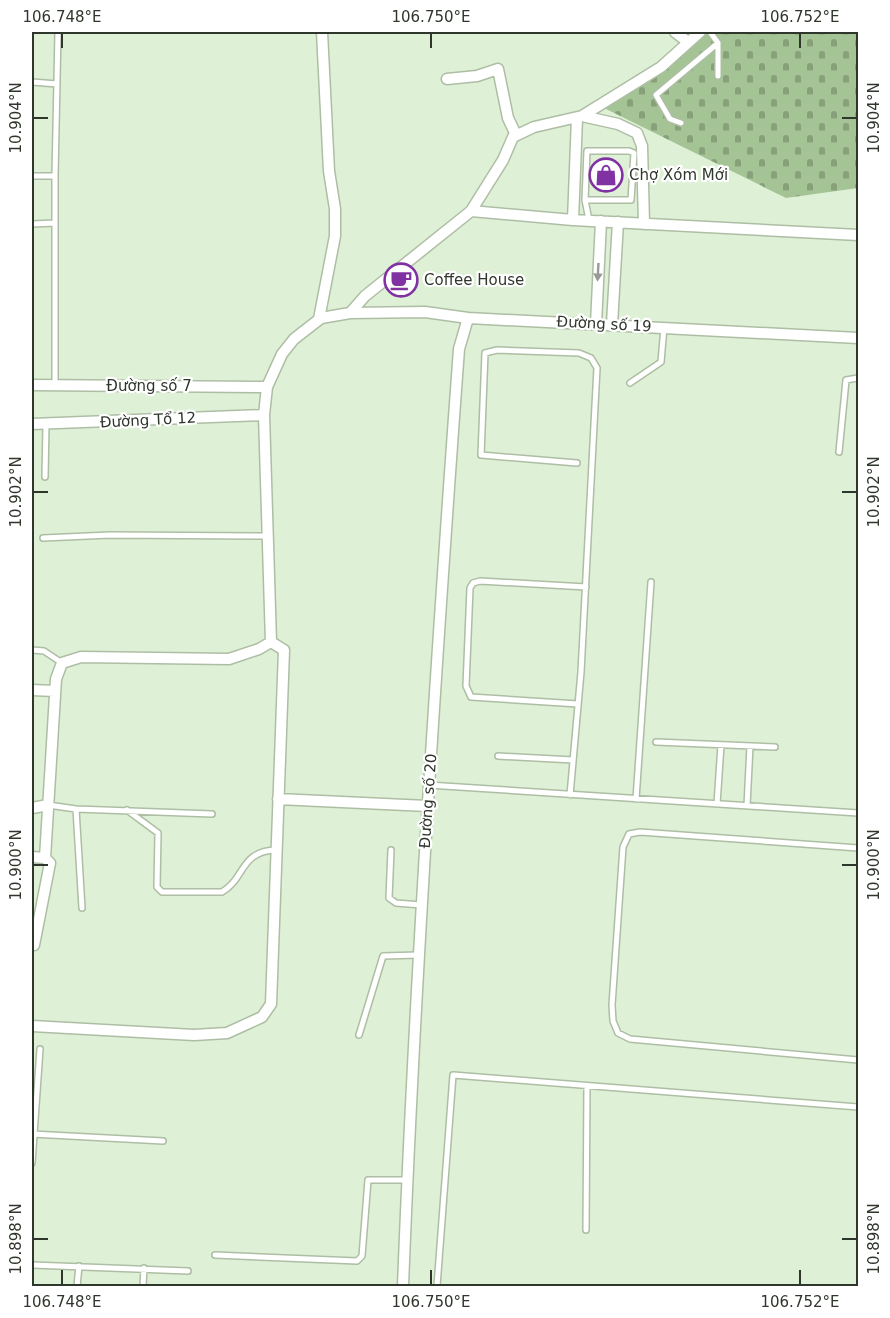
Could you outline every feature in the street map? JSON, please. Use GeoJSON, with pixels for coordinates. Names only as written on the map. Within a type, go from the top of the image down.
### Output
{"type":"FeatureCollection","features":[{"type":"Feature","properties":{"kind":"street"},"geometry":{"type":"LineString","coordinates":[[271,642],[264,415],[267,387],[282,354],[294,339],[319,319],[335,236],[335,209],[329,171],[322,32]]}},
{"type":"Feature","properties":{"kind":"street"},"geometry":{"type":"LineString","coordinates":[[675,32],[688,42]]}},
{"type":"Feature","properties":{"kind":"street"},"geometry":{"type":"LineString","coordinates":[[350,313],[370,292],[471,211],[516,135],[534,127],[580,117],[662,67],[700,32]]}},
{"type":"Feature","properties":{"kind":"street"},"geometry":{"type":"LineString","coordinates":[[447,79],[477,76],[498,69],[508,118],[516,135]]}},
{"type":"Feature","properties":{"kind":"street"},"geometry":{"type":"LineString","coordinates":[[573,220],[580,117]]}},
{"type":"Feature","properties":{"kind":"street"},"geometry":{"type":"LineString","coordinates":[[580,117],[618,124],[637,133],[642,146],[644,224]]}},
{"type":"Feature","properties":{"kind":"street"},"geometry":{"type":"LineString","coordinates":[[471,211],[573,220],[858,235]]}},
{"type":"Feature","properties":{"kind":"street"},"geometry":{"type":"LineString","coordinates":[[596,324],[601,221]]}},
{"type":"Feature","properties":{"kind":"street"},"geometry":{"type":"LineString","coordinates":[[612,324],[618,222]]}},
{"type":"Feature","properties":{"kind":"street","name":"Đường số 19"},"geometry":{"type":"LineString","coordinates":[[319,319],[350,313],[425,312],[468,318],[858,338]]}},
{"type":"Feature","properties":{"kind":"street","name":"Đường số 20"},"geometry":{"type":"LineString","coordinates":[[403,1287],[428,784],[459,349],[468,318]]}},
{"type":"Feature","properties":{"kind":"street","name":"Đường số 7"},"geometry":{"type":"LineString","coordinates":[[32,385],[267,387]]}},
{"type":"Feature","properties":{"kind":"street","name":"Đường Tổ 12"},"geometry":{"type":"LineString","coordinates":[[32,424],[264,415]]}},
{"type":"Feature","properties":{"kind":"street"},"geometry":{"type":"LineString","coordinates":[[45,858],[56,691],[62,663],[81,657],[229,659],[259,649],[271,642]]}},
{"type":"Feature","properties":{"kind":"street"},"geometry":{"type":"LineString","coordinates":[[32,1026],[194,1035],[226,1033],[262,1017],[271,1004],[284,650],[271,642]]}},
{"type":"Feature","properties":{"kind":"street"},"geometry":{"type":"LineString","coordinates":[[32,690],[56,691]]}},
{"type":"Feature","properties":{"kind":"street"},"geometry":{"type":"LineString","coordinates":[[278,800],[427,806]]}},
{"type":"Feature","properties":{"kind":"street"},"geometry":{"type":"LineString","coordinates":[[32,808],[48,804]]}},
{"type":"Feature","properties":{"kind":"street"},"geometry":{"type":"LineString","coordinates":[[32,857],[45,858],[50,863],[34,945]]}},
{"type":"Feature","properties":{"kind":"lane"},"geometry":{"type":"LineString","coordinates":[[55,386],[58,32]]}},
{"type":"Feature","properties":{"kind":"lane"},"geometry":{"type":"LineString","coordinates":[[710,32],[718,43],[718,76]]}},
{"type":"Feature","properties":{"kind":"lane"},"geometry":{"type":"LineString","coordinates":[[681,123],[670,119],[656,95],[718,43]]}},
{"type":"Feature","properties":{"kind":"lane"},"geometry":{"type":"LineString","coordinates":[[32,82],[57,84]]}},
{"type":"Feature","properties":{"kind":"lane"},"geometry":{"type":"LineString","coordinates":[[585,200],[631,200],[634,153],[587,151],[585,200],[589,220]]}},
{"type":"Feature","properties":{"kind":"lane"},"geometry":{"type":"LineString","coordinates":[[32,176],[55,176]]}},
{"type":"Feature","properties":{"kind":"lane"},"geometry":{"type":"LineString","coordinates":[[32,224],[55,223]]}},
{"type":"Feature","properties":{"kind":"lane"},"geometry":{"type":"LineString","coordinates":[[630,383],[661,362],[663,327]]}},
{"type":"Feature","properties":{"kind":"lane"},"geometry":{"type":"LineString","coordinates":[[570,795],[586,587],[597,368],[591,358],[579,353],[497,350],[485,353],[481,455],[577,463]]}},
{"type":"Feature","properties":{"kind":"lane"},"geometry":{"type":"LineString","coordinates":[[839,452],[846,380],[858,378]]}},
{"type":"Feature","properties":{"kind":"lane"},"geometry":{"type":"LineString","coordinates":[[45,477],[46,424]]}},
{"type":"Feature","properties":{"kind":"lane"},"geometry":{"type":"LineString","coordinates":[[43,538],[110,535],[267,536]]}},
{"type":"Feature","properties":{"kind":"lane"},"geometry":{"type":"LineString","coordinates":[[578,704],[471,697],[466,686],[470,588],[473,582],[480,581],[586,587]]}},
{"type":"Feature","properties":{"kind":"lane"},"geometry":{"type":"LineString","coordinates":[[636,799],[651,582]]}},
{"type":"Feature","properties":{"kind":"lane"},"geometry":{"type":"LineString","coordinates":[[32,650],[44,651],[62,663]]}},
{"type":"Feature","properties":{"kind":"lane"},"geometry":{"type":"LineString","coordinates":[[656,742],[775,747]]}},
{"type":"Feature","properties":{"kind":"lane"},"geometry":{"type":"LineString","coordinates":[[717,804],[721,745]]}},
{"type":"Feature","properties":{"kind":"lane"},"geometry":{"type":"LineString","coordinates":[[747,806],[750,746]]}},
{"type":"Feature","properties":{"kind":"lane"},"geometry":{"type":"LineString","coordinates":[[498,756],[573,760]]}},
{"type":"Feature","properties":{"kind":"lane"},"geometry":{"type":"LineString","coordinates":[[428,784],[858,813]]}},
{"type":"Feature","properties":{"kind":"lane"},"geometry":{"type":"LineString","coordinates":[[48,804],[76,809],[212,814]]}},
{"type":"Feature","properties":{"kind":"lane"},"geometry":{"type":"LineString","coordinates":[[76,809],[82,908]]}},
{"type":"Feature","properties":{"kind":"lane"},"geometry":{"type":"LineString","coordinates":[[127,810],[158,833],[157,887],[162,892],[222,892],[252,857],[261,851],[276,850]]}},
{"type":"Feature","properties":{"kind":"lane"},"geometry":{"type":"LineString","coordinates":[[858,848],[640,832],[629,834],[624,847],[612,1005],[613,1021],[618,1033],[630,1039],[858,1060]]}},
{"type":"Feature","properties":{"kind":"lane"},"geometry":{"type":"LineString","coordinates":[[391,850],[389,898],[396,903],[421,905]]}},
{"type":"Feature","properties":{"kind":"lane"},"geometry":{"type":"LineString","coordinates":[[359,1035],[383,956],[418,955]]}},
{"type":"Feature","properties":{"kind":"lane"},"geometry":{"type":"LineString","coordinates":[[32,1163],[40,1049]]}},
{"type":"Feature","properties":{"kind":"lane"},"geometry":{"type":"LineString","coordinates":[[437,1287],[453,1075],[858,1107]]}},
{"type":"Feature","properties":{"kind":"lane"},"geometry":{"type":"LineString","coordinates":[[586,1230],[587,1086]]}},
{"type":"Feature","properties":{"kind":"lane"},"geometry":{"type":"LineString","coordinates":[[33,1134],[163,1141]]}},
{"type":"Feature","properties":{"kind":"lane"},"geometry":{"type":"LineString","coordinates":[[214,1255],[357,1261],[362,1256],[368,1180],[407,1180]]}},
{"type":"Feature","properties":{"kind":"lane"},"geometry":{"type":"LineString","coordinates":[[32,1265],[188,1271]]}},
{"type":"Feature","properties":{"kind":"lane"},"geometry":{"type":"LineString","coordinates":[[77,1287],[79,1266]]}},
{"type":"Feature","properties":{"kind":"lane"},"geometry":{"type":"LineString","coordinates":[[143,1287],[144,1268]]}},
{"type":"Feature","properties":{"kind":"green space"},"geometry":{"type":"Polygon","coordinates":[[[704,32],[858,32],[858,188],[786,198],[604,108],[657,73],[704,32]]]}},
{"type":"Feature","properties":{"kind":"place","name":"Chợ Xóm Mới"},"geometry":{"type":"Point","coordinates":[606,175]}},
{"type":"Feature","properties":{"kind":"place","name":"Coffee House"},"geometry":{"type":"Point","coordinates":[401,280]}}]}
